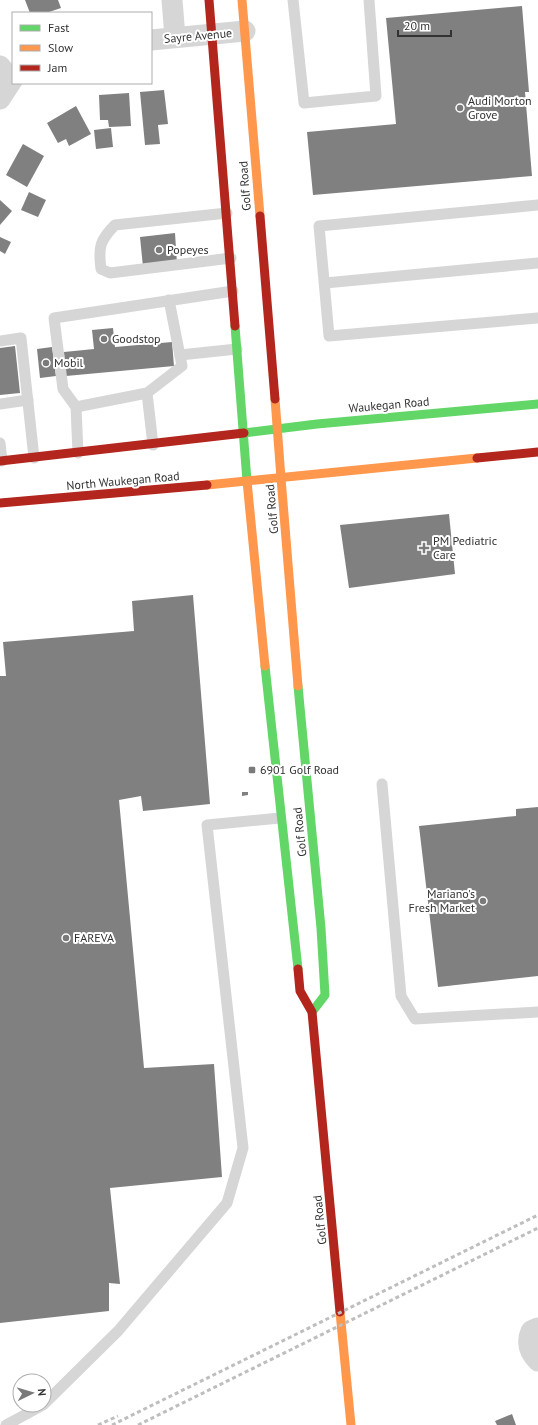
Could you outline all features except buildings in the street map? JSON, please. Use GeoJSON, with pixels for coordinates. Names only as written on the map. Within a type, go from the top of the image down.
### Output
{"type":"FeatureCollection","features":[{"type":"Feature","properties":{"kind":"main road","name":"Golf Road"},"geometry":{"type":"LineString","coordinates":[[209,0],[231,258],[247,481],[280,818],[300,991],[312,1012],[351,1425]]}},
{"type":"Feature","properties":{"kind":"main road","name":"Golf Road"},"geometry":{"type":"LineString","coordinates":[[242,0],[301,717],[321,928],[325,995],[312,1012]]}},
{"type":"Feature","properties":{"kind":"main road","name":"Waukegan Road"},"geometry":{"type":"LineString","coordinates":[[243,433],[277,428],[538,404]]}},
{"type":"Feature","properties":{"kind":"main road"},"geometry":{"type":"LineString","coordinates":[[1,461],[243,433]]}},
{"type":"Feature","properties":{"kind":"main road"},"geometry":{"type":"LineString","coordinates":[[247,481],[538,452]]}},
{"type":"Feature","properties":{"kind":"main road","name":"North Waukegan Road"},"geometry":{"type":"LineString","coordinates":[[0,503],[247,481]]}},
{"type":"Feature","properties":{"kind":"street"},"geometry":{"type":"LineString","coordinates":[[172,0],[175,37]]}},
{"type":"Feature","properties":{"kind":"street","name":"Sayre Avenue"},"geometry":{"type":"LineString","coordinates":[[152,40],[245,31]]}},
{"type":"Feature","properties":{"kind":"street"},"geometry":{"type":"LineString","coordinates":[[0,99],[8,75]]}},
{"type":"Feature","properties":{"kind":"street"},"geometry":{"type":"LineString","coordinates":[[538,1328],[530,1331],[528,1338],[531,1354],[538,1361]]}},
{"type":"Feature","properties":{"kind":"lane"},"geometry":{"type":"LineString","coordinates":[[293,0],[304,103],[376,96],[368,0]]}},
{"type":"Feature","properties":{"kind":"lane"},"geometry":{"type":"LineString","coordinates":[[538,206],[319,226],[329,336],[538,318]]}},
{"type":"Feature","properties":{"kind":"lane"},"geometry":{"type":"LineString","coordinates":[[227,213],[115,225],[103,237],[99,255],[101,269],[110,273],[231,258]]}},
{"type":"Feature","properties":{"kind":"lane"},"geometry":{"type":"LineString","coordinates":[[324,283],[538,263]]}},
{"type":"Feature","properties":{"kind":"lane"},"geometry":{"type":"LineString","coordinates":[[78,453],[76,407],[63,389],[54,318],[233,291]]}},
{"type":"Feature","properties":{"kind":"lane"},"geometry":{"type":"LineString","coordinates":[[76,407],[147,393],[182,366],[169,300]]}},
{"type":"Feature","properties":{"kind":"lane"},"geometry":{"type":"LineString","coordinates":[[0,341],[21,338],[34,458]]}},
{"type":"Feature","properties":{"kind":"lane"},"geometry":{"type":"LineString","coordinates":[[180,355],[237,349]]}},
{"type":"Feature","properties":{"kind":"lane"},"geometry":{"type":"LineString","coordinates":[[147,393],[153,444]]}},
{"type":"Feature","properties":{"kind":"lane"},"geometry":{"type":"LineString","coordinates":[[0,404],[28,400]]}},
{"type":"Feature","properties":{"kind":"lane"},"geometry":{"type":"LineString","coordinates":[[0,443],[1,461]]}},
{"type":"Feature","properties":{"kind":"lane"},"geometry":{"type":"LineString","coordinates":[[382,784],[401,996],[415,1019],[538,1012]]}},
{"type":"Feature","properties":{"kind":"lane"},"geometry":{"type":"LineString","coordinates":[[52,1395],[118,1331],[227,1203],[243,1148],[207,825],[280,818]]}},
{"type":"Feature","properties":{"kind":"lane"},"geometry":{"type":"LineString","coordinates":[[6,1425],[27,1413]]}},
{"type":"Feature","properties":{"kind":"railway"},"geometry":{"type":"LineString","coordinates":[[112,1425],[538,1215]]}},
{"type":"Feature","properties":{"kind":"railway"},"geometry":{"type":"LineString","coordinates":[[138,1425],[538,1228]]}},
{"type":"Feature","properties":{"kind":"railway"},"geometry":{"type":"LineString","coordinates":[[98,1425],[118,1416]]}},
{"type":"Feature","properties":{"kind":"traffic: fast"},"geometry":{"type":"LineString","coordinates":[[235,326],[247,481]]}},
{"type":"Feature","properties":{"kind":"traffic: fast"},"geometry":{"type":"LineString","coordinates":[[244,433],[317,424],[538,404]]}},
{"type":"Feature","properties":{"kind":"traffic: fast"},"geometry":{"type":"LineString","coordinates":[[265,666],[298,969]]}},
{"type":"Feature","properties":{"kind":"traffic: fast"},"geometry":{"type":"LineString","coordinates":[[298,686],[321,928],[325,995],[312,1012]]}},
{"type":"Feature","properties":{"kind":"traffic: slow"},"geometry":{"type":"LineString","coordinates":[[242,0],[260,216]]}},
{"type":"Feature","properties":{"kind":"traffic: slow"},"geometry":{"type":"LineString","coordinates":[[275,399],[281,478]]}},
{"type":"Feature","properties":{"kind":"traffic: slow"},"geometry":{"type":"LineString","coordinates":[[207,485],[477,458]]}},
{"type":"Feature","properties":{"kind":"traffic: slow"},"geometry":{"type":"LineString","coordinates":[[281,478],[298,686]]}},
{"type":"Feature","properties":{"kind":"traffic: slow"},"geometry":{"type":"LineString","coordinates":[[247,481],[265,666]]}},
{"type":"Feature","properties":{"kind":"traffic: slow"},"geometry":{"type":"LineString","coordinates":[[340,1312],[351,1425]]}},
{"type":"Feature","properties":{"kind":"traffic: jam"},"geometry":{"type":"LineString","coordinates":[[209,0],[235,326]]}},
{"type":"Feature","properties":{"kind":"traffic: jam"},"geometry":{"type":"LineString","coordinates":[[260,216],[275,399]]}},
{"type":"Feature","properties":{"kind":"traffic: jam"},"geometry":{"type":"LineString","coordinates":[[0,461],[244,433]]}},
{"type":"Feature","properties":{"kind":"traffic: jam"},"geometry":{"type":"LineString","coordinates":[[477,458],[538,452]]}},
{"type":"Feature","properties":{"kind":"traffic: jam"},"geometry":{"type":"LineString","coordinates":[[0,503],[207,485]]}},
{"type":"Feature","properties":{"kind":"traffic: jam"},"geometry":{"type":"LineString","coordinates":[[298,969],[300,991],[312,1012],[340,1312]]}},
{"type":"Feature","properties":{"kind":"place","name":"Audi Morton Grove"},"geometry":{"type":"Point","coordinates":[460,108]}},
{"type":"Feature","properties":{"kind":"place","name":"Popeyes"},"geometry":{"type":"Point","coordinates":[159,250]}},
{"type":"Feature","properties":{"kind":"place","name":"Goodstop"},"geometry":{"type":"Point","coordinates":[104,339]}},
{"type":"Feature","properties":{"kind":"place","name":"Mobil"},"geometry":{"type":"Point","coordinates":[46,363]}},
{"type":"Feature","properties":{"kind":"place","name":"PM Pediatric Care"},"geometry":{"type":"Point","coordinates":[424,548]}},
{"type":"Feature","properties":{"kind":"place","name":"6901 Golf Road"},"geometry":{"type":"Point","coordinates":[252,770]}},
{"type":"Feature","properties":{"kind":"place","name":"Mariano's Fresh Market"},"geometry":{"type":"Point","coordinates":[483,901]}},
{"type":"Feature","properties":{"kind":"place","name":"FAREVA"},"geometry":{"type":"Point","coordinates":[66,938]}}]}
